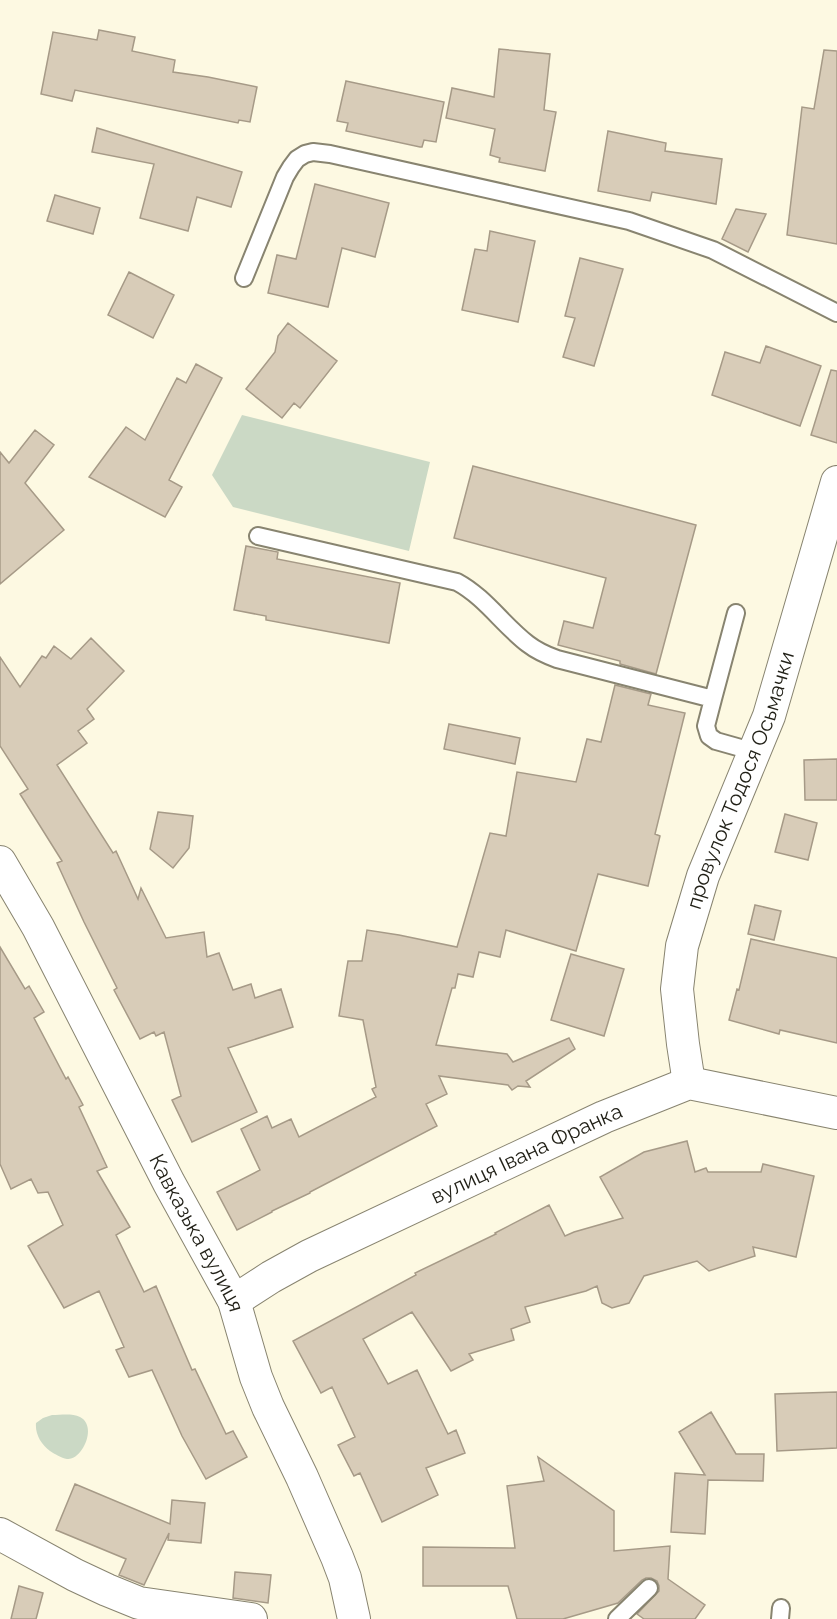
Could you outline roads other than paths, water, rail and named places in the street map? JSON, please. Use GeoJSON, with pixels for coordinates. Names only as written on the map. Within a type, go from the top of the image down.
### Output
{"type":"FeatureCollection","features":[{"type":"Feature","properties":{"kind":"street","name":"провулок Тодося Осьмачки"},"geometry":{"type":"LineString","coordinates":[[689,1083],[677,989],[682,946],[703,876],[769,716],[837,482]]}},
{"type":"Feature","properties":{"kind":"street","name":"Кавказька вулиця"},"geometry":{"type":"LineString","coordinates":[[0,862],[38,927],[169,1184],[234,1301],[254,1370],[268,1407],[302,1477],[345,1578],[354,1619]]}},
{"type":"Feature","properties":{"kind":"street"},"geometry":{"type":"LineString","coordinates":[[689,1083],[837,1113]]}},
{"type":"Feature","properties":{"kind":"street","name":"вулиця Івана Франка"},"geometry":{"type":"LineString","coordinates":[[234,1301],[309,1256],[604,1117],[689,1083]]}},
{"type":"Feature","properties":{"kind":"street"},"geometry":{"type":"LineString","coordinates":[[0,1534],[75,1575],[139,1602],[250,1619]]}},
{"type":"Feature","properties":{"kind":"lane"},"geometry":{"type":"LineString","coordinates":[[244,278],[285,177],[297,159],[313,152],[629,221],[713,250],[837,313]]}},
{"type":"Feature","properties":{"kind":"lane"},"geometry":{"type":"LineString","coordinates":[[258,536],[458,582],[469,588],[527,644],[541,653],[713,699]]}},
{"type":"Feature","properties":{"kind":"lane"},"geometry":{"type":"LineString","coordinates":[[736,613],[706,726],[709,736],[716,741],[755,752]]}},
{"type":"Feature","properties":{"kind":"lane"},"geometry":{"type":"LineString","coordinates":[[617,1619],[649,1588]]}}]}
